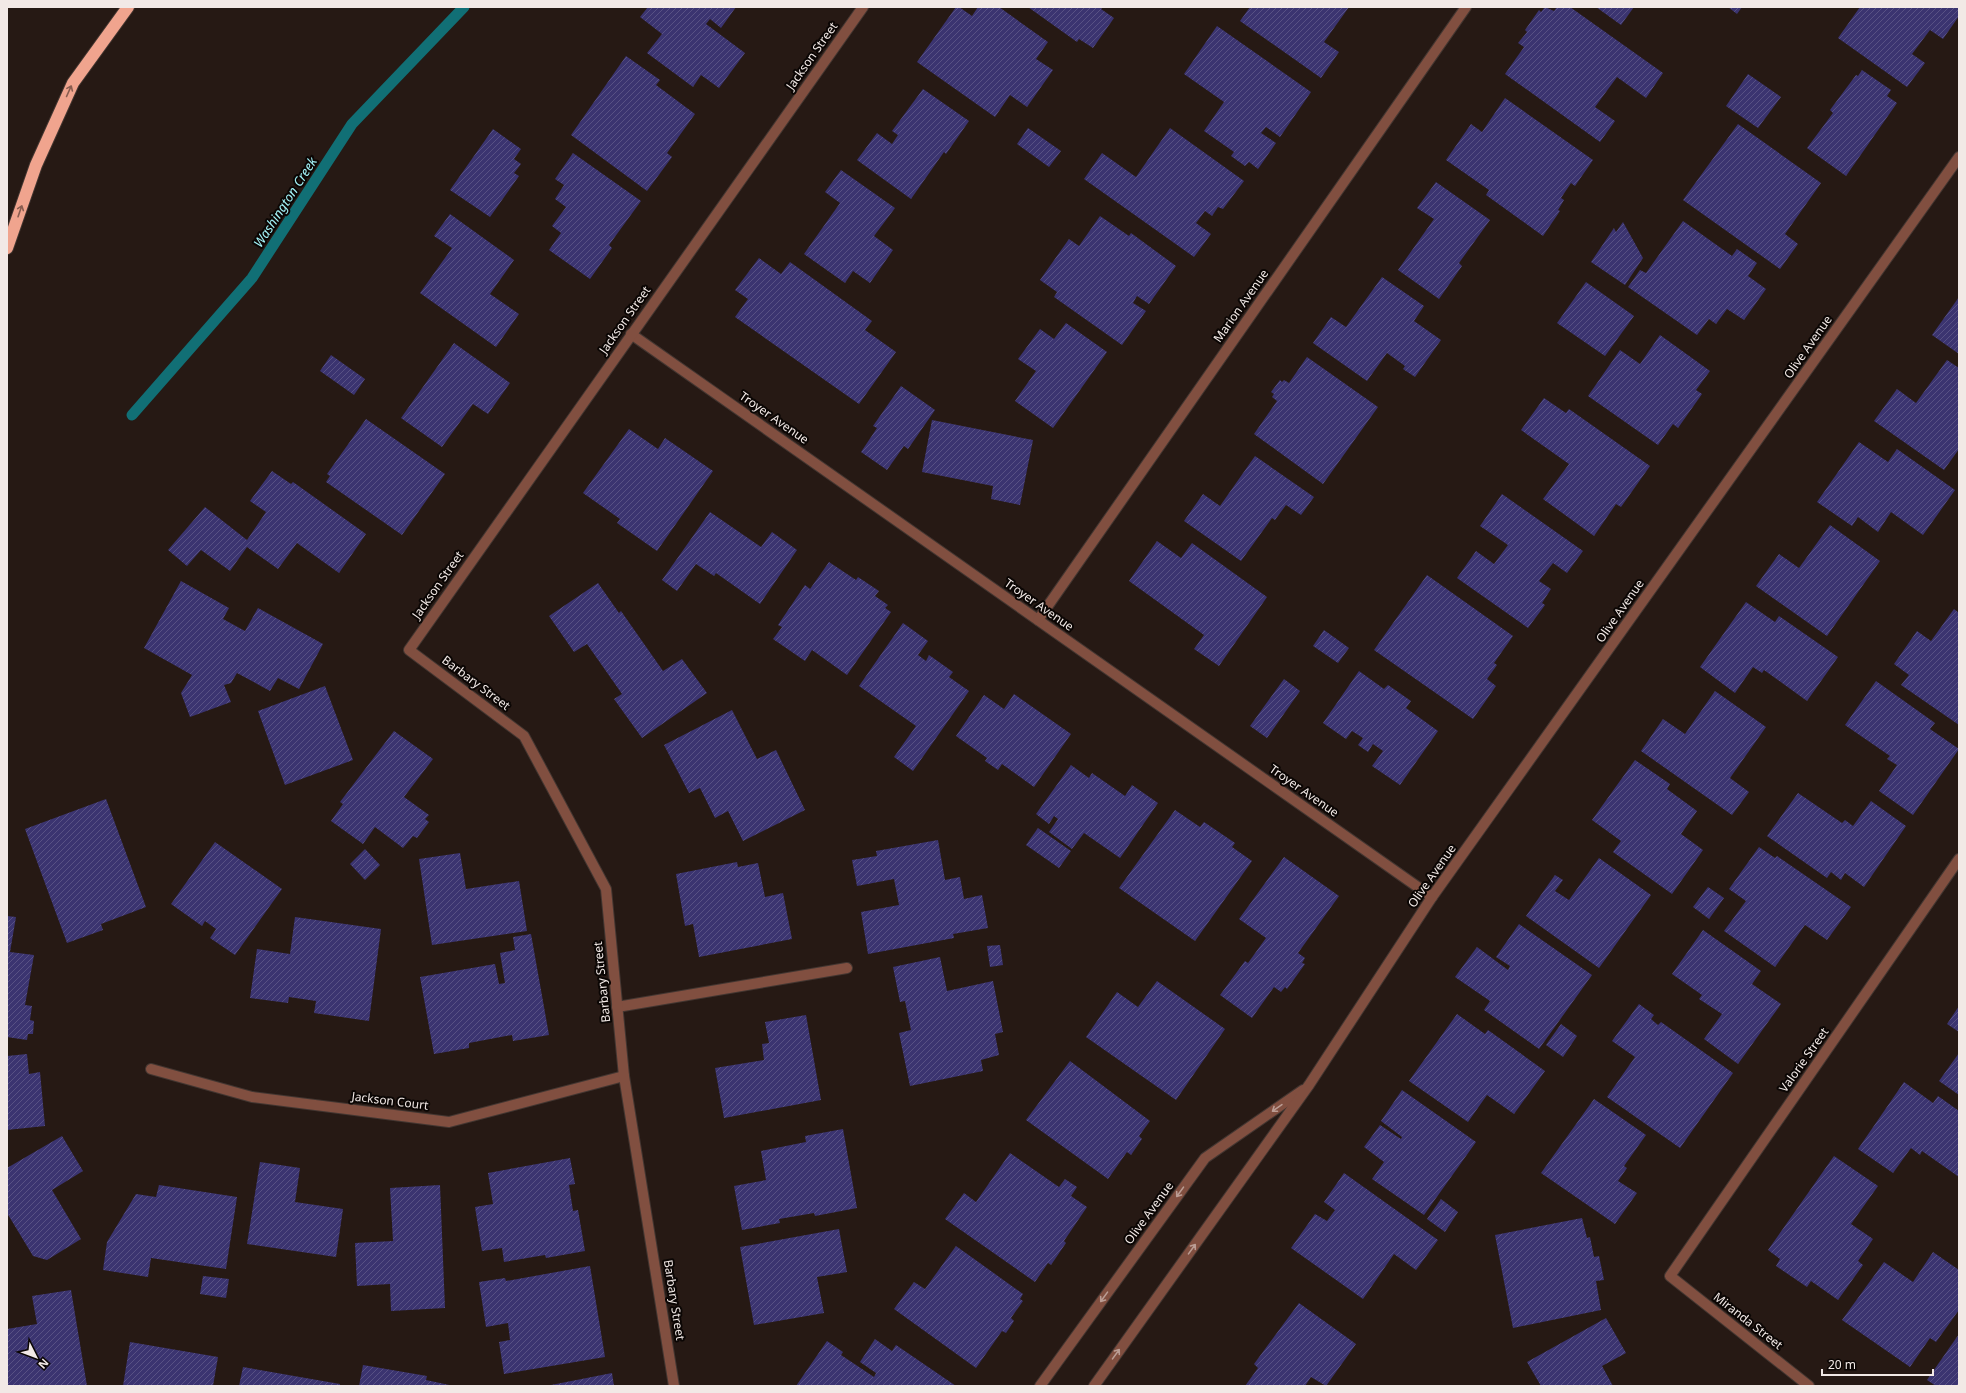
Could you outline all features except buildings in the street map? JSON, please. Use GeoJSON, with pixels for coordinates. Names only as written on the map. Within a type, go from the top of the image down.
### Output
{"type":"FeatureCollection","features":[{"type":"Feature","properties":{"kind":"highway"},"geometry":{"type":"LineString","coordinates":[[7,248],[36,164],[73,83],[128,7]]}},
{"type":"Feature","properties":{"kind":"street","name":"Jackson Street"},"geometry":{"type":"LineString","coordinates":[[409,650],[863,7]]}},
{"type":"Feature","properties":{"kind":"street","name":"Marion Avenue"},"geometry":{"type":"LineString","coordinates":[[1038,620],[1466,7]]}},
{"type":"Feature","properties":{"kind":"street","name":"Olive Avenue"},"geometry":{"type":"LineString","coordinates":[[1094,1386],[1309,1085],[1432,897],[1959,157]]}},
{"type":"Feature","properties":{"kind":"street","name":"Troyer Avenue"},"geometry":{"type":"LineString","coordinates":[[631,334],[1432,897]]}},
{"type":"Feature","properties":{"kind":"street","name":"Barbary Street"},"geometry":{"type":"LineString","coordinates":[[409,650],[524,736],[606,889],[624,1076],[674,1386]]}},
{"type":"Feature","properties":{"kind":"street","name":"Valorie Street"},"geometry":{"type":"LineString","coordinates":[[1670,1276],[1959,859]]}},
{"type":"Feature","properties":{"kind":"street"},"geometry":{"type":"LineString","coordinates":[[617,1007],[847,968]]}},
{"type":"Feature","properties":{"kind":"street","name":"Jackson Court"},"geometry":{"type":"LineString","coordinates":[[150,1069],[252,1097],[449,1122],[624,1076]]}},
{"type":"Feature","properties":{"kind":"street","name":"Olive Avenue"},"geometry":{"type":"LineString","coordinates":[[1040,1386],[1205,1158],[1309,1085]]}},
{"type":"Feature","properties":{"kind":"street","name":"Miranda Street"},"geometry":{"type":"LineString","coordinates":[[1670,1276],[1809,1386]]}},
{"type":"Feature","properties":{"kind":"waterway","name":"Washington Creek"},"geometry":{"type":"LineString","coordinates":[[132,415],[252,278],[352,124],[464,7]]}}]}
